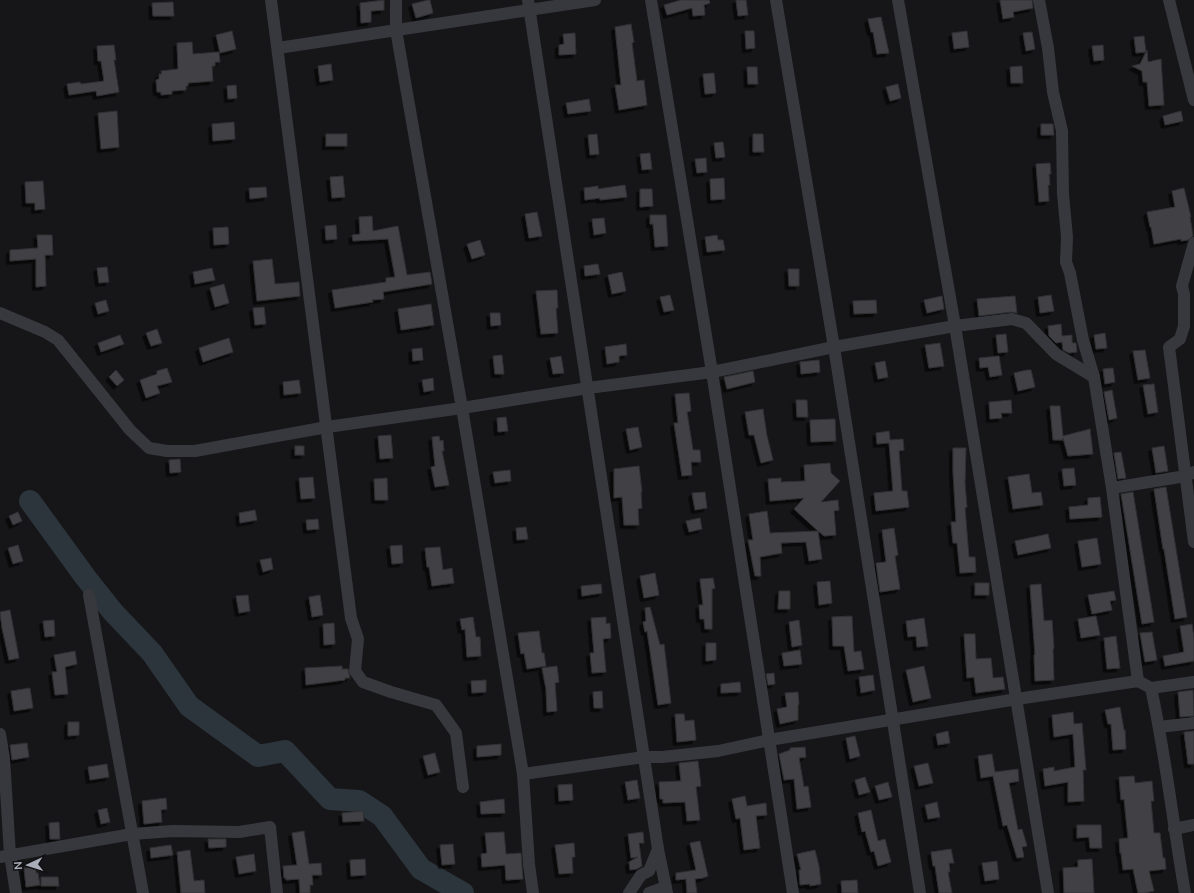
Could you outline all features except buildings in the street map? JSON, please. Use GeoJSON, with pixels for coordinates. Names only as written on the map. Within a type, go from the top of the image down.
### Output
{"type":"FeatureCollection","features":[{"type":"Feature","properties":{"kind":"street"},"geometry":{"type":"LineString","coordinates":[[271,0],[351,618],[358,639],[355,671],[363,682],[436,705],[456,732],[463,787]]}},
{"type":"Feature","properties":{"kind":"street"},"geometry":{"type":"LineString","coordinates":[[396,0],[396,30],[462,408],[522,774],[529,864],[533,893]]}},
{"type":"Feature","properties":{"kind":"street"},"geometry":{"type":"LineString","coordinates":[[278,48],[396,30],[529,5],[595,0]]}},
{"type":"Feature","properties":{"kind":"street"},"geometry":{"type":"LineString","coordinates":[[651,0],[712,372],[793,893]]}},
{"type":"Feature","properties":{"kind":"street"},"geometry":{"type":"LineString","coordinates":[[776,0],[834,347],[920,893]]}},
{"type":"Feature","properties":{"kind":"street"},"geometry":{"type":"LineString","coordinates":[[898,0],[955,326],[1048,893]]}},
{"type":"Feature","properties":{"kind":"street"},"geometry":{"type":"LineString","coordinates":[[1039,0],[1048,48],[1053,92],[1062,131],[1064,202],[1067,237],[1066,262],[1070,273],[1083,340],[1094,377],[1112,488],[1138,681]]}},
{"type":"Feature","properties":{"kind":"street"},"geometry":{"type":"LineString","coordinates":[[1169,0],[1194,100]]}},
{"type":"Feature","properties":{"kind":"street"},"geometry":{"type":"LineString","coordinates":[[529,5],[658,849],[666,890],[649,893]]}},
{"type":"Feature","properties":{"kind":"street"},"geometry":{"type":"LineString","coordinates":[[1194,243],[1182,286],[1184,326],[1180,339],[1169,347],[1190,474],[1194,542]]}},
{"type":"Feature","properties":{"kind":"street"},"geometry":{"type":"LineString","coordinates":[[0,313],[45,332],[58,340],[130,430],[149,448],[167,451],[195,451],[327,427],[588,388],[712,372],[834,347],[955,326],[1012,319],[1026,323],[1056,354],[1094,377]]}},
{"type":"Feature","properties":{"kind":"street"},"geometry":{"type":"LineString","coordinates":[[1112,488],[1190,474]]}},
{"type":"Feature","properties":{"kind":"street"},"geometry":{"type":"LineString","coordinates":[[89,595],[143,893]]}},
{"type":"Feature","properties":{"kind":"street"},"geometry":{"type":"LineString","coordinates":[[522,774],[644,757],[662,757],[718,751],[769,740],[1017,699],[1138,681],[1151,688],[1194,682]]}},
{"type":"Feature","properties":{"kind":"street"},"geometry":{"type":"LineString","coordinates":[[1151,688],[1159,727],[1185,893]]}},
{"type":"Feature","properties":{"kind":"street"},"geometry":{"type":"LineString","coordinates":[[1159,727],[1194,723]]}},
{"type":"Feature","properties":{"kind":"street"},"geometry":{"type":"LineString","coordinates":[[0,734],[4,758],[5,856],[16,893]]}},
{"type":"Feature","properties":{"kind":"street"},"geometry":{"type":"LineString","coordinates":[[1174,829],[1194,825]]}},
{"type":"Feature","properties":{"kind":"street"},"geometry":{"type":"LineString","coordinates":[[5,856],[132,834],[173,831],[239,832],[270,827],[277,893]]}},
{"type":"Feature","properties":{"kind":"street"},"geometry":{"type":"LineString","coordinates":[[629,893],[641,875],[649,871],[658,849]]}},
{"type":"Feature","properties":{"kind":"waterway"},"geometry":{"type":"LineString","coordinates":[[30,501],[86,578],[113,612],[152,653],[189,706],[258,756],[285,751],[330,799],[359,801],[382,816],[421,869],[463,893]]}}]}
